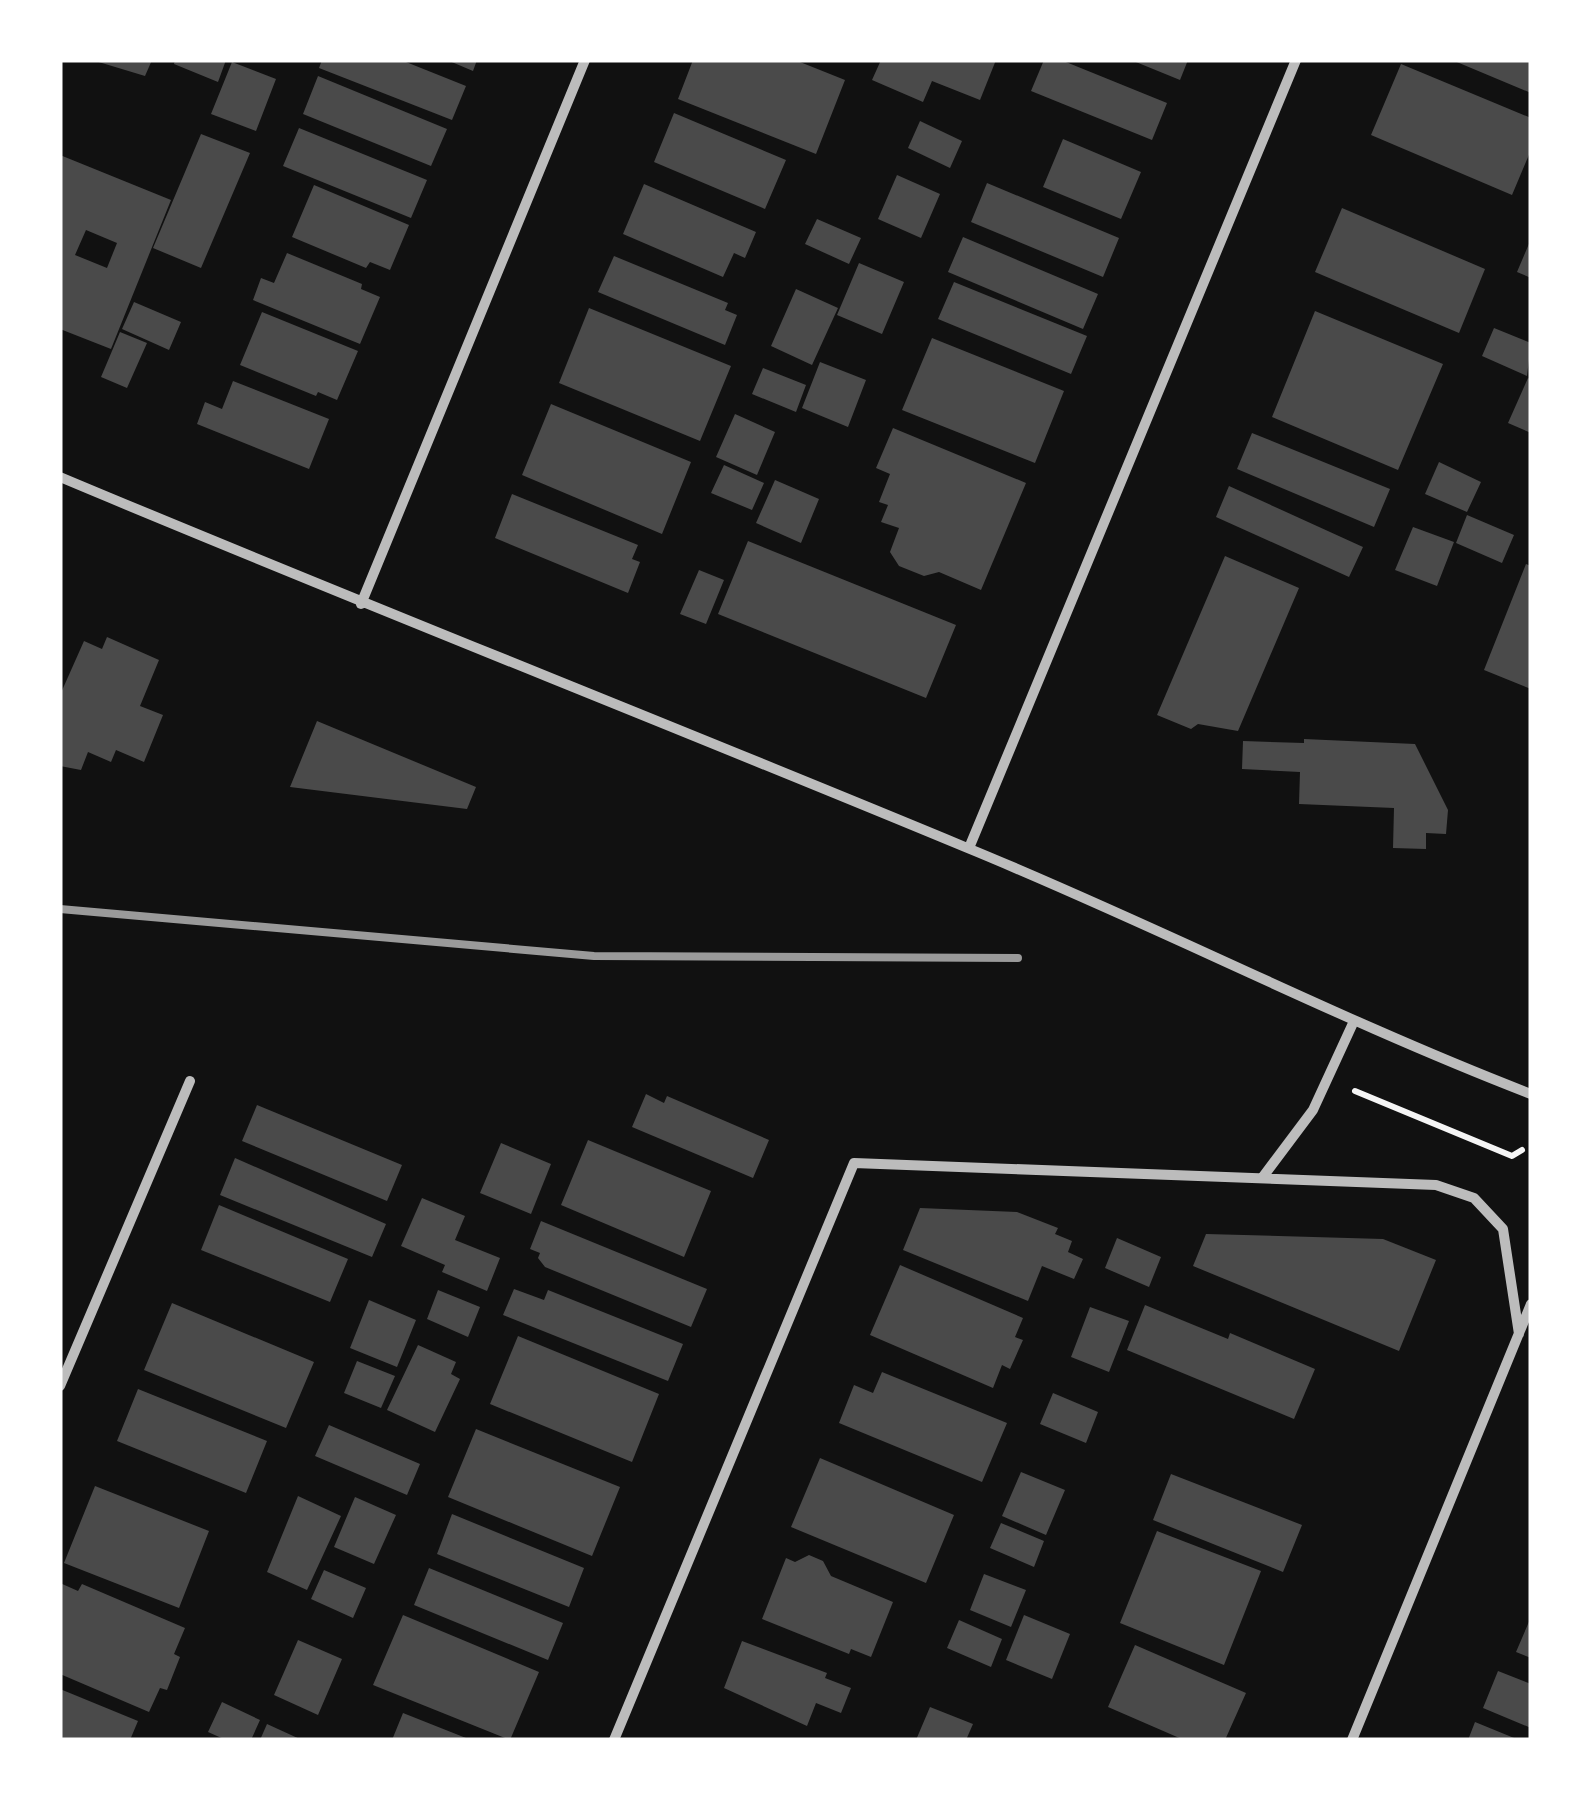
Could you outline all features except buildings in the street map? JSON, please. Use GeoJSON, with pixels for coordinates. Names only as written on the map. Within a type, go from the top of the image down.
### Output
{"type":"FeatureCollection","features":[{"type":"Feature","properties":{"kind":"street"},"geometry":{"type":"LineString","coordinates":[[361,604],[585,60]]}},
{"type":"Feature","properties":{"kind":"street"},"geometry":{"type":"LineString","coordinates":[[969,848],[1296,60]]}},
{"type":"Feature","properties":{"kind":"street"},"geometry":{"type":"LineString","coordinates":[[60,476],[361,604],[969,848],[1354,1021],[1531,1094]]}},
{"type":"Feature","properties":{"kind":"street"},"geometry":{"type":"LineString","coordinates":[[1262,1178],[1313,1110],[1354,1021]]}},
{"type":"Feature","properties":{"kind":"street"},"geometry":{"type":"LineString","coordinates":[[60,1386],[190,1081]]}},
{"type":"Feature","properties":{"kind":"street"},"geometry":{"type":"LineString","coordinates":[[614,1740],[854,1163],[1436,1185],[1474,1198],[1503,1229],[1519,1334]]}},
{"type":"Feature","properties":{"kind":"street"},"geometry":{"type":"LineString","coordinates":[[1352,1740],[1531,1304]]}},
{"type":"Feature","properties":{"kind":"path"},"geometry":{"type":"LineString","coordinates":[[1349,1088],[1498,1151],[1512,1156],[1522,1150]]}},
{"type":"Feature","properties":{"kind":"path"},"geometry":{"type":"LineString","coordinates":[[1492,1162],[1498,1151]]}},
{"type":"Feature","properties":{"kind":"railway"},"geometry":{"type":"LineString","coordinates":[[60,909],[594,956],[1018,958]]}}]}
